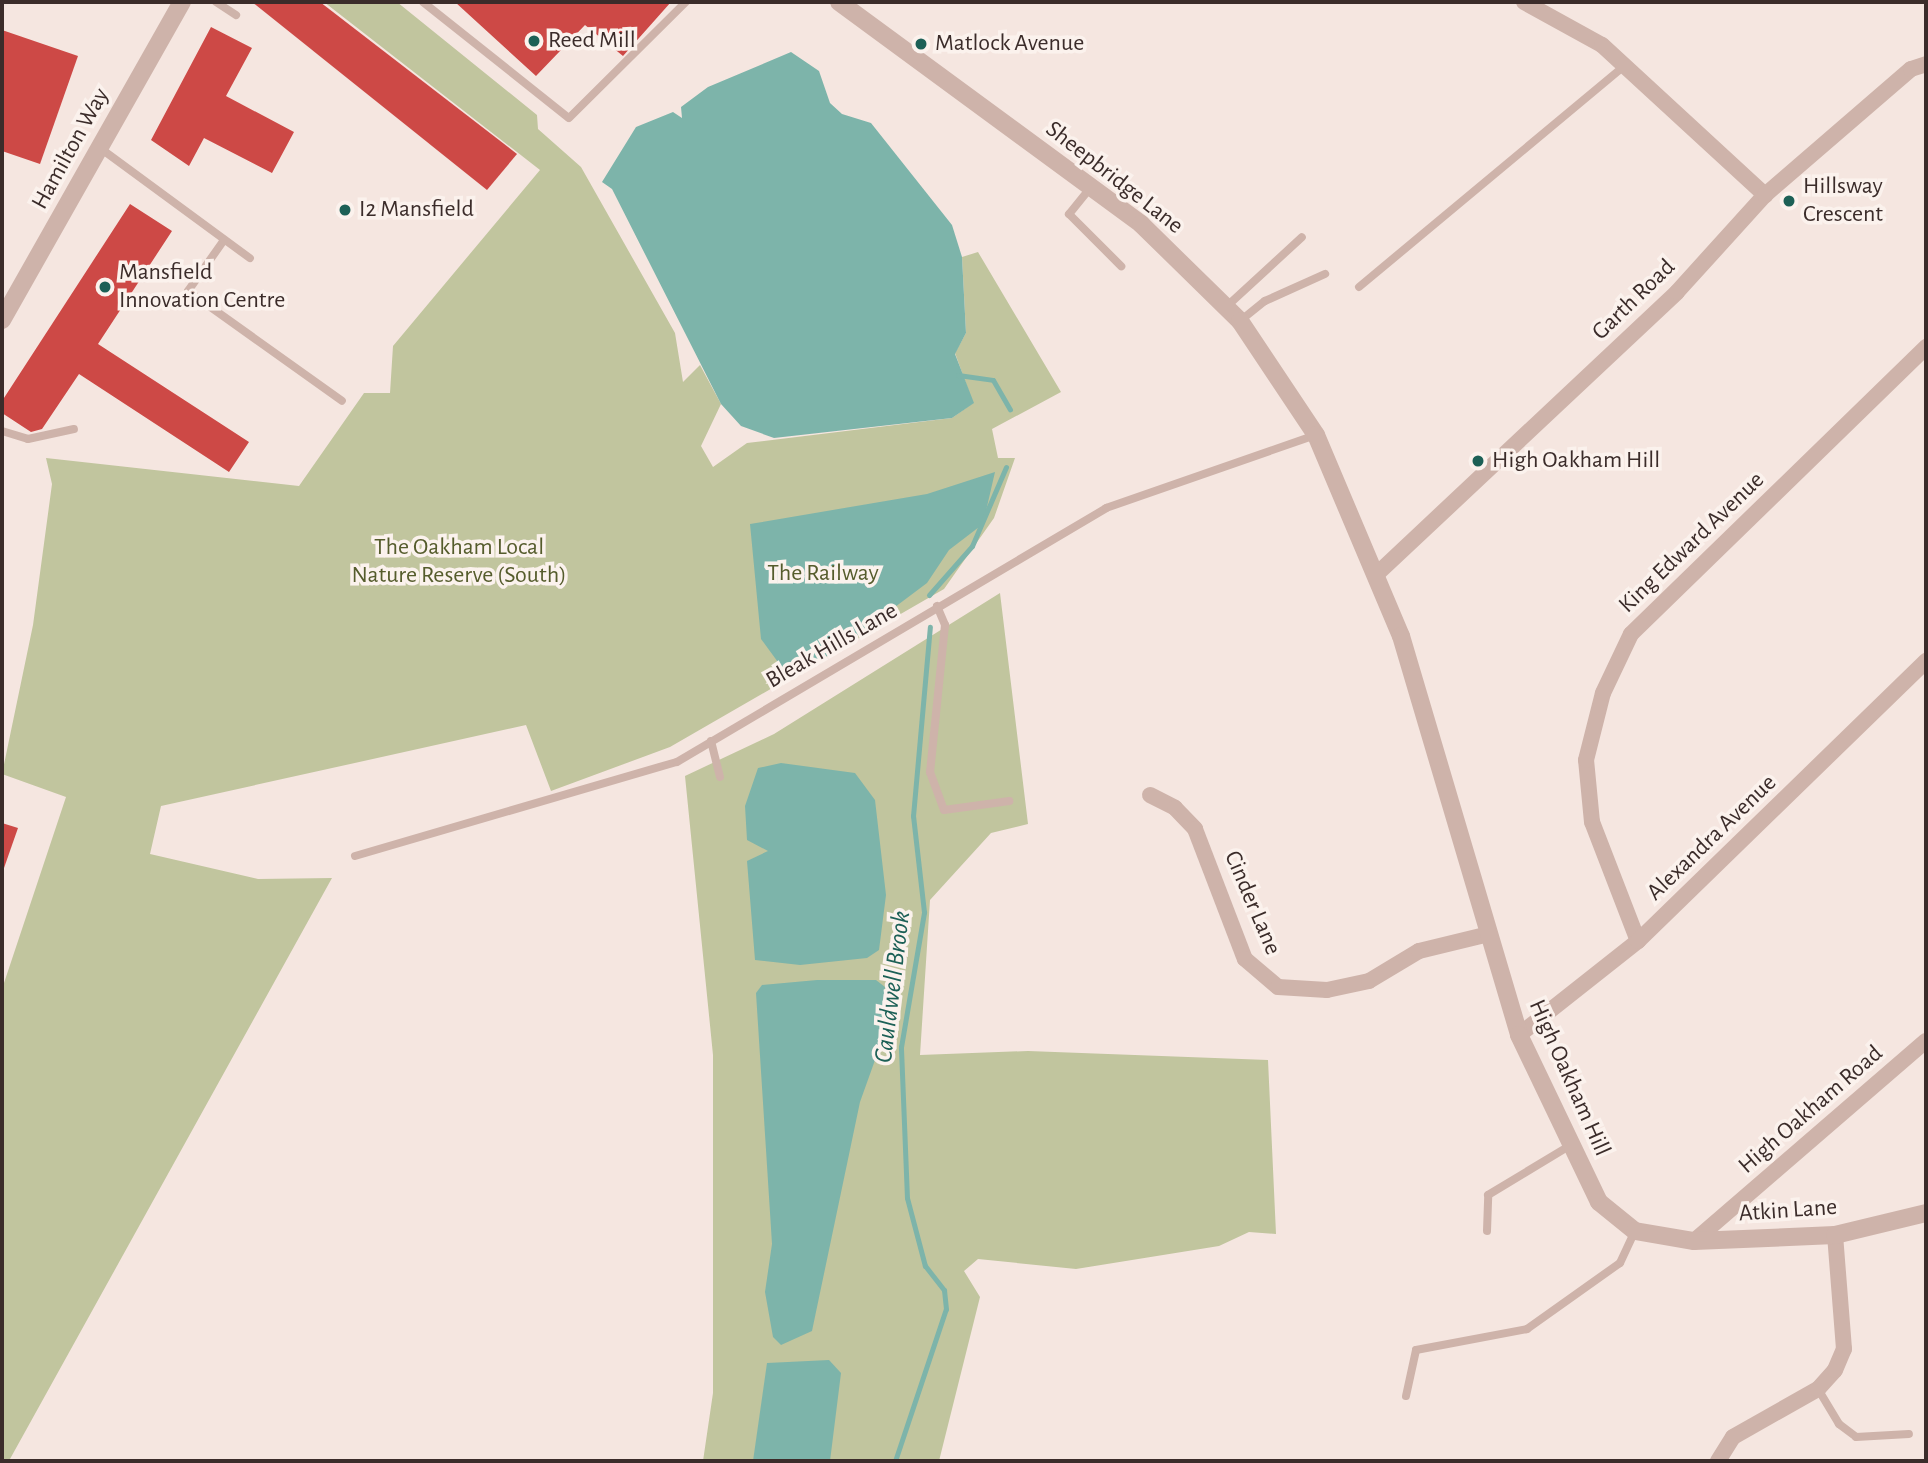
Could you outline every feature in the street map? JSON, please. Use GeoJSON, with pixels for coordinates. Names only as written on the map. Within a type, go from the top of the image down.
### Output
{"type":"FeatureCollection","features":[{"type":"Feature","properties":{"kind":"street","name":"Hamilton Way"},"geometry":{"type":"LineString","coordinates":[[4,310],[182,2]]}},
{"type":"Feature","properties":{"kind":"street","name":"Sheepbridge Lane"},"geometry":{"type":"LineString","coordinates":[[839,2],[1141,224],[1240,321],[1316,435]]}},
{"type":"Feature","properties":{"kind":"street"},"geometry":{"type":"LineString","coordinates":[[1524,2],[1602,45],[1765,195]]}},
{"type":"Feature","properties":{"kind":"street","name":"Garth Road"},"geometry":{"type":"LineString","coordinates":[[1378,573],[1677,292],[1765,195],[1925,64]]}},
{"type":"Feature","properties":{"kind":"street","name":"King Edward Avenue"},"geometry":{"type":"LineString","coordinates":[[1638,941],[1592,822],[1586,760],[1603,693],[1631,634],[1926,347]]}},
{"type":"Feature","properties":{"kind":"street","name":"High Oakham Hill"},"geometry":{"type":"LineString","coordinates":[[1316,435],[1378,573],[1519,1035],[1599,1202],[1635,1231],[1694,1241]]}},
{"type":"Feature","properties":{"kind":"street","name":"Alexandra Avenue"},"geometry":{"type":"LineString","coordinates":[[1519,1035],[1638,941],[1926,662]]}},
{"type":"Feature","properties":{"kind":"street","name":"Cinder Lane"},"geometry":{"type":"LineString","coordinates":[[1150,795],[1175,808],[1195,829],[1245,959],[1278,987],[1327,990],[1369,981],[1419,951],[1489,934]]}},
{"type":"Feature","properties":{"kind":"street","name":"High Oakham Road"},"geometry":{"type":"LineString","coordinates":[[1694,1241],[1926,1041]]}},
{"type":"Feature","properties":{"kind":"street","name":"Atkin Lane"},"geometry":{"type":"LineString","coordinates":[[1694,1241],[1835,1236],[1926,1213]]}},
{"type":"Feature","properties":{"kind":"street"},"geometry":{"type":"LineString","coordinates":[[1718,1461],[1733,1437],[1755,1422],[1818,1389],[1844,1349],[1835,1236]]}},
{"type":"Feature","properties":{"kind":"lane"},"geometry":{"type":"LineString","coordinates":[[216,2],[236,15]]}},
{"type":"Feature","properties":{"kind":"lane"},"geometry":{"type":"LineString","coordinates":[[423,2],[569,118],[686,2]]}},
{"type":"Feature","properties":{"kind":"lane"},"geometry":{"type":"LineString","coordinates":[[1359,287],[1625,65]]}},
{"type":"Feature","properties":{"kind":"lane"},"geometry":{"type":"LineString","coordinates":[[100,148],[250,258]]}},
{"type":"Feature","properties":{"kind":"lane"},"geometry":{"type":"LineString","coordinates":[[1091,187],[1069,214],[1121,266]]}},
{"type":"Feature","properties":{"kind":"lane"},"geometry":{"type":"LineString","coordinates":[[1226,307],[1302,237]]}},
{"type":"Feature","properties":{"kind":"lane"},"geometry":{"type":"LineString","coordinates":[[224,240],[188,291],[342,401]]}},
{"type":"Feature","properties":{"kind":"lane"},"geometry":{"type":"LineString","coordinates":[[1240,321],[1265,301],[1325,274]]}},
{"type":"Feature","properties":{"kind":"lane"},"geometry":{"type":"LineString","coordinates":[[2,431],[28,439],[74,429]]}},
{"type":"Feature","properties":{"kind":"lane","name":"Bleak Hills Lane"},"geometry":{"type":"LineString","coordinates":[[355,856],[677,762],[1106,508],[1316,435]]}},
{"type":"Feature","properties":{"kind":"lane"},"geometry":{"type":"LineString","coordinates":[[937,606],[945,627],[930,772],[944,810],[1009,801]]}},
{"type":"Feature","properties":{"kind":"lane"},"geometry":{"type":"LineString","coordinates":[[711,741],[720,777]]}},
{"type":"Feature","properties":{"kind":"lane"},"geometry":{"type":"LineString","coordinates":[[1487,1231],[1488,1195],[1571,1145]]}},
{"type":"Feature","properties":{"kind":"lane"},"geometry":{"type":"LineString","coordinates":[[1406,1395],[1416,1350],[1527,1329],[1620,1263],[1635,1231]]}},
{"type":"Feature","properties":{"kind":"lane"},"geometry":{"type":"LineString","coordinates":[[1818,1389],[1839,1424],[1856,1437],[1909,1434]]}},
{"type":"Feature","properties":{"kind":"green space","name":"The Oakham Local Nature Reserve (South)"},"geometry":{"type":"Polygon","coordinates":[[[324,2],[397,2],[537,115],[538,129],[581,167],[675,333],[683,382],[700,365],[721,404],[701,446],[713,467],[747,443],[952,418],[973,403],[955,353],[966,333],[962,257],[978,252],[1061,392],[992,429],[998,458],[1015,458],[994,518],[944,589],[670,747],[551,791],[526,725],[161,806],[150,854],[258,879],[332,878],[10,1459],[2,1461],[2,989],[66,797],[2,774],[33,625],[52,484],[46,458],[299,486],[364,393],[390,393],[393,346],[540,170],[324,2]]]}},
{"type":"Feature","properties":{"kind":"green space"},"geometry":{"type":"Polygon","coordinates":[[[1000,593],[1028,824],[991,833],[930,900],[920,1055],[1028,1051],[1268,1060],[1276,1234],[1249,1232],[1219,1246],[1076,1269],[978,1259],[964,1271],[980,1297],[939,1461],[703,1461],[713,1393],[713,1055],[685,776],[774,734],[1000,593]]]}},
{"type":"Feature","properties":{"kind":"water"},"geometry":{"type":"Polygon","coordinates":[[[791,52],[819,71],[830,103],[842,114],[871,123],[952,225],[962,257],[966,333],[955,354],[974,403],[952,418],[774,438],[741,426],[721,404],[612,189],[602,182],[636,127],[673,112],[682,118],[681,107],[708,87],[791,52]]]}},
{"type":"Feature","properties":{"kind":"water","name":"The Railway"},"geometry":{"type":"Polygon","coordinates":[[[995,472],[983,524],[949,550],[927,583],[831,655],[783,669],[761,639],[750,524],[927,494],[995,472]]]}},
{"type":"Feature","properties":{"kind":"water"},"geometry":{"type":"Polygon","coordinates":[[[781,763],[855,773],[875,800],[886,895],[879,950],[867,958],[800,965],[755,960],[747,861],[768,851],[747,840],[745,806],[758,768],[781,763]]]}},
{"type":"Feature","properties":{"kind":"water"},"geometry":{"type":"Polygon","coordinates":[[[817,980],[876,980],[885,987],[879,1049],[860,1102],[812,1331],[781,1345],[773,1337],[765,1292],[772,1244],[756,993],[762,985],[817,980]]]}},
{"type":"Feature","properties":{"kind":"water"},"geometry":{"type":"Polygon","coordinates":[[[829,1360],[841,1373],[830,1461],[753,1461],[767,1363],[829,1360]]]}},
{"type":"Feature","properties":{"kind":"building"},"geometry":{"type":"Polygon","coordinates":[[[252,2],[320,2],[517,154],[487,190],[252,2]]]}},
{"type":"Feature","properties":{"kind":"building","name":"Reed Mill"},"geometry":{"type":"Polygon","coordinates":[[[455,2],[671,2],[623,56],[585,25],[536,76],[455,2]]]}},
{"type":"Feature","properties":{"kind":"building"},"geometry":{"type":"Polygon","coordinates":[[[211,27],[252,48],[226,96],[294,132],[272,173],[204,138],[189,166],[151,140],[211,27]]]}},
{"type":"Feature","properties":{"kind":"building"},"geometry":{"type":"Polygon","coordinates":[[[2,30],[78,56],[40,164],[2,151],[2,30]]]}},
{"type":"Feature","properties":{"kind":"building","name":"Mansfield Innovation Centre"},"geometry":{"type":"Polygon","coordinates":[[[130,204],[172,231],[98,344],[249,442],[229,472],[79,374],[42,429],[31,432],[2,413],[2,401],[130,204]]]}},
{"type":"Feature","properties":{"kind":"building"},"geometry":{"type":"Polygon","coordinates":[[[2,823],[18,828],[4,868],[2,868],[2,823]]]}},
{"type":"Feature","properties":{"kind":"waterway","name":"Cauldwell Brook"},"geometry":{"type":"LineString","coordinates":[[958,375],[993,380],[1010,410]]}},
{"type":"Feature","properties":{"kind":"waterway","name":"Cauldwell Brook"},"geometry":{"type":"LineString","coordinates":[[929,595],[972,546],[1006,467]]}},
{"type":"Feature","properties":{"kind":"waterway","name":"Cauldwell Brook"},"geometry":{"type":"LineString","coordinates":[[895,1461],[946,1309],[944,1290],[925,1266],[907,1198],[901,1047],[924,912],[913,816],[930,627]]}},
{"type":"Feature","properties":{"kind":"place","name":"Reed Mill"},"geometry":{"type":"Point","coordinates":[534,41]}},
{"type":"Feature","properties":{"kind":"place","name":"Matlock Avenue"},"geometry":{"type":"Point","coordinates":[921,44]}},
{"type":"Feature","properties":{"kind":"place","name":"Hillsway Crescent"},"geometry":{"type":"Point","coordinates":[1789,201]}},
{"type":"Feature","properties":{"kind":"place","name":"I2 Mansfield"},"geometry":{"type":"Point","coordinates":[345,210]}},
{"type":"Feature","properties":{"kind":"place","name":"Mansfield Innovation Centre"},"geometry":{"type":"Point","coordinates":[105,287]}},
{"type":"Feature","properties":{"kind":"place","name":"High Oakham Hill"},"geometry":{"type":"Point","coordinates":[1478,461]}}]}
